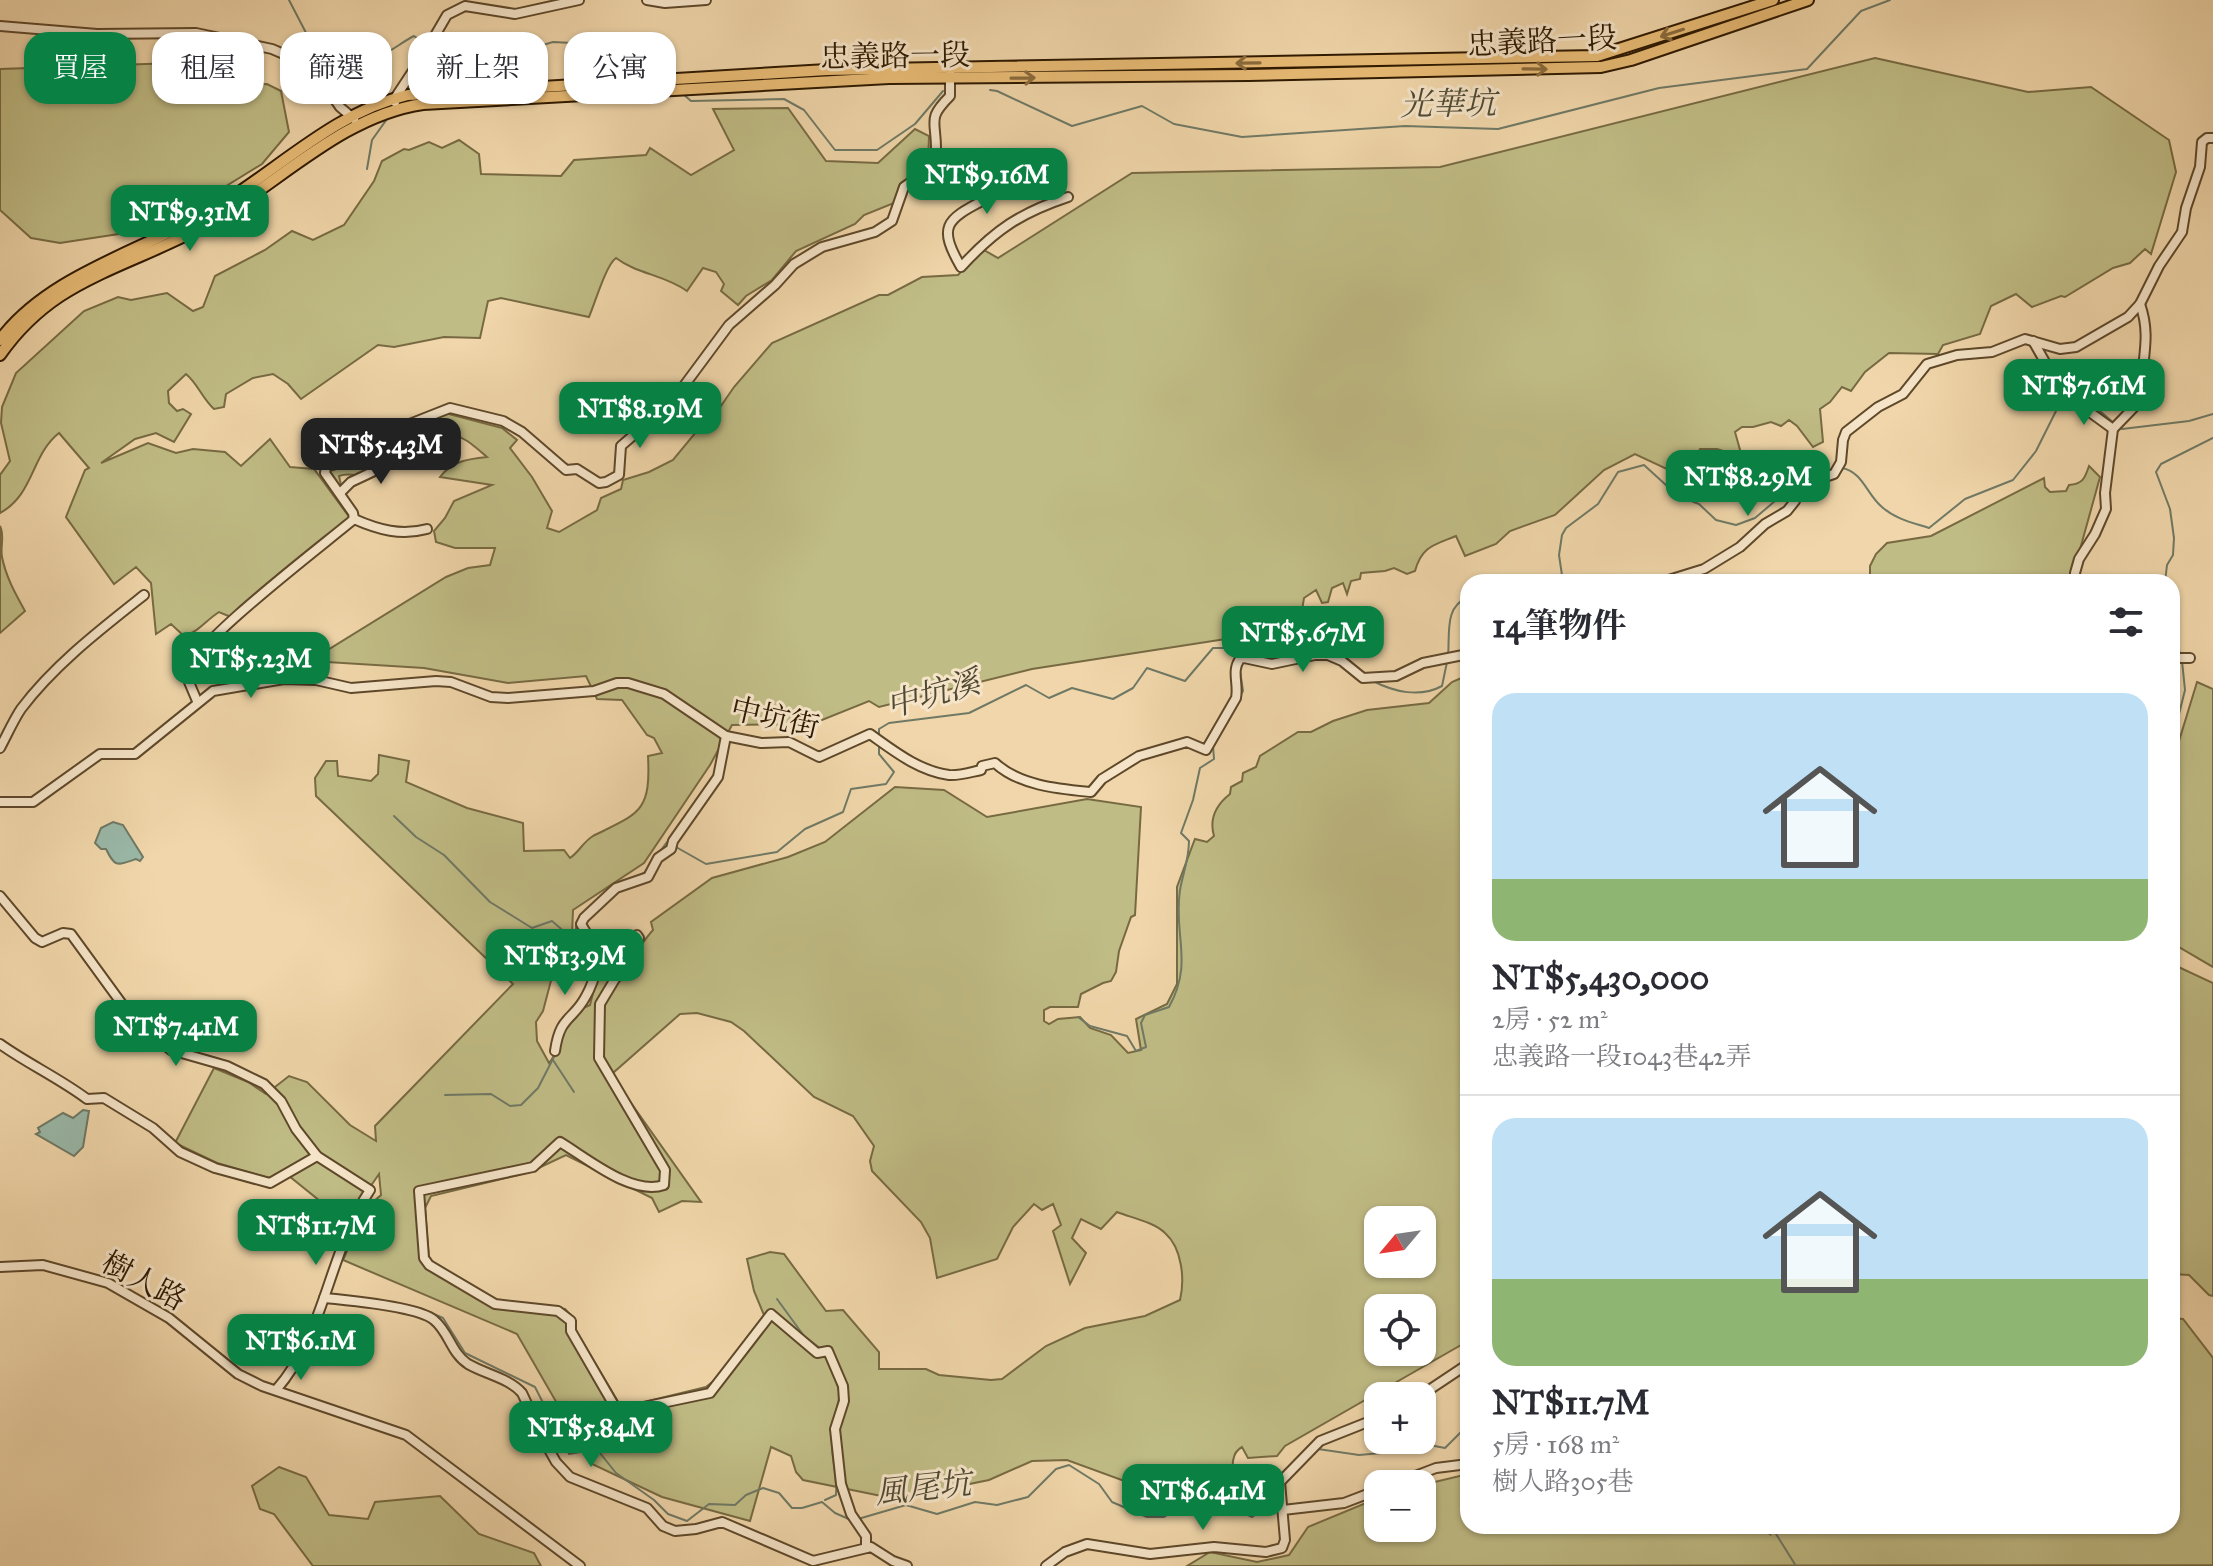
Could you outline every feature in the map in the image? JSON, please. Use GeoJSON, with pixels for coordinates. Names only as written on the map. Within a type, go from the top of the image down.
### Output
{"type":"FeatureCollection","features":[{"type":"Feature","properties":{"kind":"main road","name":"忠義路一段"},"geometry":{"type":"LineString","coordinates":[[0,340],[17,319],[53,291],[240,205],[357,123],[419,93],[712,82],[950,64],[1131,62],[1327,67],[1601,67],[1631,60],[1773,0]]}},
{"type":"Feature","properties":{"kind":"main road","name":"忠義路一段"},"geometry":{"type":"LineString","coordinates":[[1718,24],[1808,0]]}},
{"type":"Feature","properties":{"kind":"main road"},"geometry":{"type":"LineString","coordinates":[[1131,62],[1131,79]]}},
{"type":"Feature","properties":{"kind":"main road","name":"忠義路一段"},"geometry":{"type":"LineString","coordinates":[[712,82],[1131,79],[1327,67]]}},
{"type":"Feature","properties":{"kind":"main road","name":"忠義路一段"},"geometry":{"type":"LineString","coordinates":[[0,355],[23,327],[57,298],[165,241]]}},
{"type":"Feature","properties":{"kind":"street"},"geometry":{"type":"LineString","coordinates":[[396,103],[447,15],[465,6],[515,14],[579,0]]}},
{"type":"Feature","properties":{"kind":"street"},"geometry":{"type":"LineString","coordinates":[[647,0],[665,3],[706,0]]}},
{"type":"Feature","properties":{"kind":"street"},"geometry":{"type":"LineString","coordinates":[[0,26],[97,34],[196,33],[272,49],[286,55],[326,87],[340,107],[357,123]]}},
{"type":"Feature","properties":{"kind":"street"},"geometry":{"type":"LineString","coordinates":[[932,175],[936,147],[932,119],[950,96],[950,64]]}},
{"type":"Feature","properties":{"kind":"street"},"geometry":{"type":"LineString","coordinates":[[1688,574],[1704,569],[1740,547],[1765,524],[1787,511],[1804,484],[1834,474],[1841,462],[1846,432],[1878,407],[1903,394],[1927,364],[1957,355],[1992,352],[2025,339],[2060,349],[2076,347],[2128,317],[2140,304],[2159,266],[2182,232],[2186,208],[2200,167],[2202,142],[2213,138]]}},
{"type":"Feature","properties":{"kind":"street"},"geometry":{"type":"LineString","coordinates":[[427,529],[410,533],[389,531],[354,519],[325,473],[326,467],[365,455],[407,425],[450,408],[503,421],[538,445],[566,470],[577,469],[599,483],[614,478],[619,475],[621,446],[672,402],[739,315],[775,285],[794,264],[822,247],[867,236],[892,221],[904,187],[918,177],[969,174],[981,188],[984,200],[961,212],[949,228],[947,241],[961,267],[989,237],[1032,209],[1068,197]]}},
{"type":"Feature","properties":{"kind":"street"},"geometry":{"type":"LineString","coordinates":[[2075,574],[2079,559],[2106,509],[2113,429],[2142,399],[2140,378],[2146,365],[2146,328],[2140,304]]}},
{"type":"Feature","properties":{"kind":"street"},"geometry":{"type":"LineString","coordinates":[[2033,341],[2062,392],[2113,429]]}},
{"type":"Feature","properties":{"kind":"street"},"geometry":{"type":"LineString","coordinates":[[340,493],[351,482],[402,458]]}},
{"type":"Feature","properties":{"kind":"street"},"geometry":{"type":"LineString","coordinates":[[0,802],[33,802],[100,754],[135,754],[197,701],[186,675],[192,660],[241,613],[354,519]]}},
{"type":"Feature","properties":{"kind":"street"},"geometry":{"type":"LineString","coordinates":[[0,748],[19,712],[38,689],[106,625],[144,595]]}},
{"type":"Feature","properties":{"kind":"street","name":"中坑街"},"geometry":{"type":"LineString","coordinates":[[197,701],[213,691],[284,679],[316,680],[351,688],[451,682],[491,697],[594,691],[628,683],[664,694],[726,736],[761,743],[789,742],[819,757],[870,734],[906,759],[952,776],[981,770],[982,766],[995,763],[1002,770],[1061,791],[1091,792],[1102,779],[1139,756],[1187,742],[1206,750],[1236,698],[1235,668],[1240,659],[1246,657],[1272,664],[1328,655],[1366,677],[1396,676],[1423,663],[1460,656]]}},
{"type":"Feature","properties":{"kind":"street"},"geometry":{"type":"LineString","coordinates":[[2180,658],[2190,658]]}},
{"type":"Feature","properties":{"kind":"street"},"geometry":{"type":"LineString","coordinates":[[726,736],[718,777],[672,845],[658,858],[648,877],[616,888],[584,918],[581,927],[605,944],[637,935],[639,938],[625,969],[600,1004],[599,1058],[665,1170],[664,1185],[655,1188],[634,1186],[560,1142],[533,1167],[419,1191],[424,1258],[429,1265],[495,1304],[558,1311],[571,1321],[571,1331],[615,1407],[624,1411],[710,1393],[771,1314],[817,1353],[828,1351],[843,1386],[844,1401],[835,1429],[841,1484],[851,1514],[866,1536],[866,1547]]}},
{"type":"Feature","properties":{"kind":"street"},"geometry":{"type":"LineString","coordinates":[[0,896],[35,938],[42,942],[63,933],[71,934],[122,1004],[147,1023],[171,1050],[227,1066],[264,1084],[281,1101],[296,1129],[317,1156],[370,1190],[340,1247],[300,1359],[276,1390]]}},
{"type":"Feature","properties":{"kind":"street"},"geometry":{"type":"LineString","coordinates":[[555,1051],[565,1019],[587,995],[605,944]]}},
{"type":"Feature","properties":{"kind":"street"},"geometry":{"type":"LineString","coordinates":[[0,1044],[20,1059],[60,1079],[87,1099],[104,1098],[153,1128],[180,1152],[215,1168],[270,1183],[317,1156]]}},
{"type":"Feature","properties":{"kind":"street","name":"樹人路"},"geometry":{"type":"LineString","coordinates":[[0,1267],[43,1265],[108,1283],[169,1318],[238,1374],[406,1435],[580,1566]]}},
{"type":"Feature","properties":{"kind":"street"},"geometry":{"type":"LineString","coordinates":[[324,1298],[409,1311],[435,1320],[458,1357],[498,1379],[515,1384],[556,1462],[570,1477],[647,1508],[663,1526],[675,1531],[722,1522],[813,1561],[871,1547],[907,1566]]}},
{"type":"Feature","properties":{"kind":"street"},"geometry":{"type":"LineString","coordinates":[[1436,1385],[1460,1369]]}},
{"type":"Feature","properties":{"kind":"street"},"geometry":{"type":"LineString","coordinates":[[1046,1566],[1065,1552],[1087,1544],[1150,1554],[1214,1547],[1266,1552],[1282,1548],[1285,1540],[1280,1482],[1320,1441],[1364,1424]]}},
{"type":"Feature","properties":{"kind":"street"},"geometry":{"type":"LineString","coordinates":[[1431,1470],[1460,1465]]}},
{"type":"Feature","properties":{"kind":"street"},"geometry":{"type":"LineString","coordinates":[[1283,1510],[1344,1503],[1364,1495]]}},
{"type":"Feature","properties":{"kind":"shaded area"},"geometry":{"type":"Polygon","coordinates":[[[1875,58],[2028,92],[2091,87],[2169,140],[2176,172],[2151,254],[2145,249],[2130,263],[2113,268],[2065,297],[2032,307],[2016,294],[1991,306],[1980,334],[1943,345],[1938,354],[1889,353],[1865,372],[1851,391],[1842,387],[1820,409],[1823,442],[1813,447],[1789,420],[1781,426],[1771,422],[1742,427],[1735,432],[1742,457],[1717,449],[1700,449],[1692,462],[1671,471],[1635,454],[1604,470],[1555,515],[1510,531],[1496,544],[1465,556],[1456,536],[1425,551],[1415,571],[1407,574],[1394,568],[1361,573],[1360,579],[1351,581],[1347,594],[1343,583],[1332,588],[1328,602],[1322,603],[1316,590],[1304,598],[1302,610],[1293,619],[1285,612],[1267,623],[1265,633],[1259,638],[1245,636],[1032,669],[879,707],[869,701],[812,724],[732,725],[710,765],[644,863],[573,910],[572,935],[553,973],[543,1011],[536,1022],[537,1041],[549,1063],[567,1020],[590,1005],[597,977],[611,956],[623,963],[628,960],[653,930],[651,922],[712,878],[788,857],[825,842],[895,787],[944,790],[987,817],[1087,799],[1141,807],[1135,915],[1131,917],[1119,951],[1116,972],[1111,981],[1081,994],[1078,1007],[1050,1007],[1044,1010],[1044,1021],[1049,1024],[1058,1019],[1080,1017],[1090,1028],[1111,1035],[1128,1053],[1141,1050],[1136,1019],[1167,1004],[1177,984],[1177,887],[1195,839],[1207,842],[1214,836],[1212,824],[1215,813],[1230,794],[1231,787],[1242,781],[1243,773],[1256,767],[1260,756],[1298,732],[1311,732],[1367,710],[1429,703],[1460,678],[1460,1346],[1436,1359],[1436,1294],[1364,1294],[1364,1366],[1424,1366],[1397,1382],[1364,1382],[1364,1401],[1285,1446],[1277,1456],[1248,1458],[1242,1447],[1234,1456],[1233,1464],[1234,1477],[1241,1482],[1232,1484],[1213,1471],[1205,1473],[1198,1483],[1184,1475],[1174,1474],[1138,1486],[1067,1460],[1032,1461],[989,1480],[896,1499],[803,1480],[796,1472],[791,1456],[771,1447],[750,1521],[662,1497],[592,1464],[517,1334],[343,1260],[366,1208],[381,1195],[379,1174],[346,1222],[284,1172],[269,1178],[217,1163],[175,1143],[214,1068],[248,1082],[266,1094],[289,1076],[307,1082],[350,1125],[376,1141],[375,1126],[513,984],[316,796],[315,778],[326,761],[337,761],[338,776],[371,781],[378,774],[379,755],[409,761],[406,782],[467,808],[523,823],[524,851],[564,850],[570,858],[590,838],[639,809],[647,789],[648,756],[662,753],[654,738],[647,735],[622,700],[597,699],[586,676],[508,683],[424,668],[310,661],[446,577],[468,568],[490,565],[495,548],[455,548],[436,542],[434,531],[454,501],[492,485],[440,477],[455,464],[487,457],[459,437],[444,436],[425,443],[415,436],[392,458],[371,472],[339,476],[341,485],[336,486],[327,472],[334,465],[367,457],[420,422],[445,413],[502,428],[517,440],[510,448],[552,511],[547,528],[559,532],[597,510],[601,498],[621,489],[623,480],[673,460],[701,426],[714,416],[772,343],[879,295],[888,295],[922,277],[958,275],[982,249],[998,258],[1132,173],[1440,167],[1875,58]],[[697,1013],[680,1014],[613,1073],[614,1079],[701,1202],[682,1201],[659,1212],[652,1198],[566,1155],[530,1172],[431,1196],[425,1208],[429,1259],[498,1301],[565,1309],[576,1321],[575,1329],[624,1407],[706,1387],[716,1379],[764,1315],[754,1291],[747,1259],[770,1252],[784,1254],[826,1311],[843,1310],[879,1352],[879,1369],[926,1369],[939,1375],[1002,1379],[1046,1346],[1085,1328],[1145,1316],[1180,1300],[1181,1264],[1171,1239],[1155,1226],[1117,1212],[1101,1229],[1081,1219],[1072,1238],[1086,1253],[1070,1284],[1053,1231],[1061,1225],[1053,1204],[1042,1210],[1034,1204],[1013,1227],[997,1259],[937,1278],[930,1238],[921,1222],[872,1171],[870,1161],[874,1146],[853,1116],[814,1097],[731,1022],[697,1013]]]}},
{"type":"Feature","properties":{"kind":"shaded area"},"geometry":{"type":"Polygon","coordinates":[[[136,64],[152,64],[152,104],[264,104],[264,84],[267,84],[280,90],[280,104],[284,104],[289,132],[262,164],[158,228],[60,243],[31,238],[0,210],[0,69],[24,68],[24,104],[136,104],[136,64]]]}},
{"type":"Feature","properties":{"kind":"shaded area"},"geometry":{"type":"Polygon","coordinates":[[[788,108],[826,161],[878,163],[915,129],[929,136],[928,163],[900,184],[894,203],[864,215],[855,224],[796,251],[772,280],[746,296],[738,305],[721,291],[724,284],[716,272],[703,268],[687,291],[616,258],[605,276],[589,317],[501,298],[488,301],[480,338],[444,337],[394,347],[378,345],[301,399],[288,384],[273,374],[253,378],[226,394],[224,407],[214,409],[186,374],[168,391],[169,403],[177,411],[183,409],[191,414],[174,442],[156,433],[135,439],[101,463],[148,443],[176,453],[193,449],[225,452],[241,466],[270,439],[290,467],[314,469],[350,518],[231,617],[219,612],[184,636],[171,624],[156,634],[151,583],[136,567],[114,584],[66,517],[85,470],[89,468],[59,433],[43,452],[20,496],[0,513],[0,475],[10,461],[1,423],[2,407],[16,373],[84,311],[118,297],[131,300],[167,293],[193,311],[203,307],[215,276],[265,250],[292,231],[313,240],[344,225],[374,181],[382,161],[404,149],[429,142],[442,148],[459,140],[479,154],[481,174],[561,176],[574,160],[646,155],[650,148],[691,175],[734,150],[713,109],[788,108]]]}},
{"type":"Feature","properties":{"kind":"shaded area"},"geometry":{"type":"Polygon","coordinates":[[[2089,466],[2100,477],[2073,574],[1870,574],[1876,554],[1887,543],[1931,536],[2044,478],[2045,487],[2050,492],[2066,491],[2069,485],[2083,480],[2089,466]]]}},
{"type":"Feature","properties":{"kind":"shaded area"},"geometry":{"type":"Polygon","coordinates":[[[0,526],[4,564],[25,611],[0,633],[0,526]]]}},
{"type":"Feature","properties":{"kind":"shaded area"},"geometry":{"type":"Polygon","coordinates":[[[2197,682],[2213,689],[2213,967],[2180,948],[2180,738],[2197,682]]]}},
{"type":"Feature","properties":{"kind":"shaded area"},"geometry":{"type":"Polygon","coordinates":[[[113,822],[123,825],[143,857],[140,861],[117,863],[106,849],[95,843],[101,828],[113,822]]]}},
{"type":"Feature","properties":{"kind":"shaded area"},"geometry":{"type":"Polygon","coordinates":[[[2180,968],[2213,983],[2213,1296],[2189,1275],[2180,1274],[2180,968]]]}},
{"type":"Feature","properties":{"kind":"shaded area"},"geometry":{"type":"Polygon","coordinates":[[[83,1110],[89,1111],[83,1147],[74,1156],[36,1134],[40,1132],[38,1128],[63,1113],[73,1118],[83,1110]]]}},
{"type":"Feature","properties":{"kind":"shaded area"},"geometry":{"type":"Polygon","coordinates":[[[2180,1319],[2213,1358],[2213,1565],[1187,1566],[1210,1552],[1257,1562],[1289,1555],[1308,1527],[1364,1504],[1364,1542],[1436,1542],[1436,1482],[1460,1476],[1460,1534],[2180,1534],[2180,1319]]]}},
{"type":"Feature","properties":{"kind":"shaded area"},"geometry":{"type":"Polygon","coordinates":[[[279,1467],[306,1477],[329,1515],[368,1519],[375,1502],[440,1496],[479,1534],[534,1553],[541,1566],[313,1566],[274,1514],[260,1509],[252,1486],[279,1467]]]}},
{"type":"Feature","properties":{"kind":"waterway","name":"光華坑"},"geometry":{"type":"LineString","coordinates":[[289,0],[317,54],[330,61],[347,63],[373,59],[408,40]]}},
{"type":"Feature","properties":{"kind":"waterway","name":"光華坑"},"geometry":{"type":"LineString","coordinates":[[990,90],[1072,126],[1142,106],[1174,124],[1242,137],[1405,126],[1498,129],[1659,88],[1807,69],[1861,11],[1890,0]]}},
{"type":"Feature","properties":{"kind":"waterway","name":"光華坑"},"geometry":{"type":"LineString","coordinates":[[548,43],[564,43]]}},
{"type":"Feature","properties":{"kind":"waterway","name":"光華坑"},"geometry":{"type":"LineString","coordinates":[[683,94],[691,101],[784,99],[804,110],[835,150],[877,150],[915,124],[943,91]]}},
{"type":"Feature","properties":{"kind":"waterway"},"geometry":{"type":"LineString","coordinates":[[367,169],[372,140],[387,119]]}},
{"type":"Feature","properties":{"kind":"waterway","name":"中坑溪"},"geometry":{"type":"LineString","coordinates":[[2071,396],[2081,395],[2114,423]]}},
{"type":"Feature","properties":{"kind":"waterway","name":"中坑溪"},"geometry":{"type":"LineString","coordinates":[[1842,468],[1855,474],[1887,511],[1929,528],[1965,499],[2013,480],[2036,451],[2065,399]]}},
{"type":"Feature","properties":{"kind":"waterway","name":"中坑溪"},"geometry":{"type":"LineString","coordinates":[[2119,427],[2189,421],[2213,414]]}},
{"type":"Feature","properties":{"kind":"waterway","name":"風尾坑"},"geometry":{"type":"LineString","coordinates":[[2166,574],[2173,555],[2174,538],[2170,509],[2156,472],[2161,464],[2213,438]]}},
{"type":"Feature","properties":{"kind":"waterway","name":"中坑溪"},"geometry":{"type":"LineString","coordinates":[[1562,574],[1559,555],[1562,535],[1566,528],[1598,504],[1618,472],[1644,465],[1678,496],[1699,504],[1716,520],[1736,525],[1755,518],[1801,479],[1832,469]]}},
{"type":"Feature","properties":{"kind":"waterway","name":"中坑溪"},"geometry":{"type":"LineString","coordinates":[[1448,656],[1452,614],[1460,602]]}},
{"type":"Feature","properties":{"kind":"waterway","name":"中坑溪"},"geometry":{"type":"LineString","coordinates":[[879,736],[879,729],[889,723],[969,713],[1026,685],[1049,698],[1072,688],[1113,699],[1133,688],[1147,668],[1185,681],[1213,648],[1252,648],[1263,656],[1279,658]]}},
{"type":"Feature","properties":{"kind":"waterway","name":"中坑溪"},"geometry":{"type":"LineString","coordinates":[[1286,657],[1316,650],[1339,651],[1356,667]]}},
{"type":"Feature","properties":{"kind":"waterway","name":"風尾坑"},"geometry":{"type":"LineString","coordinates":[[2180,710],[2185,690],[2182,661]]}},
{"type":"Feature","properties":{"kind":"waterway","name":"中坑溪"},"geometry":{"type":"LineString","coordinates":[[1373,681],[1407,692],[1434,690],[1442,686],[1447,662]]}},
{"type":"Feature","properties":{"kind":"waterway"},"geometry":{"type":"LineString","coordinates":[[1240,671],[1243,691],[1240,696]]}},
{"type":"Feature","properties":{"kind":"waterway"},"geometry":{"type":"LineString","coordinates":[[1078,1017],[1090,1026],[1127,1036],[1136,1051],[1146,1047],[1141,1023],[1145,1015],[1169,1007],[1182,962],[1179,906],[1189,841],[1181,833],[1200,768],[1214,759],[1213,746]]}},
{"type":"Feature","properties":{"kind":"waterway","name":"中坑溪"},"geometry":{"type":"LineString","coordinates":[[676,847],[706,864],[777,852],[805,829],[843,812],[851,789],[886,784],[894,772],[879,754],[879,747]]}},
{"type":"Feature","properties":{"kind":"waterway"},"geometry":{"type":"LineString","coordinates":[[394,816],[416,837],[444,855],[490,902],[532,928],[552,921],[567,934],[576,929]]}},
{"type":"Feature","properties":{"kind":"waterway","name":"中坑溪"},"geometry":{"type":"LineString","coordinates":[[638,876],[644,873],[667,842],[670,844]]}},
{"type":"Feature","properties":{"kind":"waterway","name":"中坑溪"},"geometry":{"type":"LineString","coordinates":[[595,903],[610,888]]}},
{"type":"Feature","properties":{"kind":"waterway","name":"中坑溪"},"geometry":{"type":"LineString","coordinates":[[579,919],[576,929],[584,936]]}},
{"type":"Feature","properties":{"kind":"waterway","name":"中坑溪"},"geometry":{"type":"LineString","coordinates":[[604,960],[607,948]]}},
{"type":"Feature","properties":{"kind":"waterway","name":"中坑溪"},"geometry":{"type":"LineString","coordinates":[[445,1095],[491,1094],[510,1106],[521,1105],[538,1088],[556,1053]]}},
{"type":"Feature","properties":{"kind":"waterway"},"geometry":{"type":"LineString","coordinates":[[553,1060],[574,1092]]}},
{"type":"Feature","properties":{"kind":"waterway"},"geometry":{"type":"LineString","coordinates":[[777,1299],[804,1336],[821,1349]]}},
{"type":"Feature","properties":{"kind":"waterway","name":"風尾坑"},"geometry":{"type":"LineString","coordinates":[[420,1308],[443,1318],[465,1353],[535,1387],[569,1454],[591,1450],[600,1453],[616,1473],[668,1514],[687,1521],[709,1504],[735,1505],[746,1495],[763,1488],[779,1493],[792,1508],[822,1502],[835,1513],[851,1520]]}},
{"type":"Feature","properties":{"kind":"waterway"},"geometry":{"type":"LineString","coordinates":[[834,1420],[840,1395],[836,1379]]}},
{"type":"Feature","properties":{"kind":"waterway","name":"風尾坑"},"geometry":{"type":"LineString","coordinates":[[1318,1449],[1359,1455],[1382,1453],[1419,1443],[1445,1448],[1460,1433]]}},
{"type":"Feature","properties":{"kind":"waterway"},"geometry":{"type":"LineString","coordinates":[[825,1500],[836,1495],[832,1434]]}},
{"type":"Feature","properties":{"kind":"waterway","name":"風尾坑"},"geometry":{"type":"LineString","coordinates":[[1288,1468],[1308,1448]]}},
{"type":"Feature","properties":{"kind":"waterway","name":"風尾坑"},"geometry":{"type":"LineString","coordinates":[[858,1519],[906,1505],[937,1514],[975,1502],[997,1505],[1028,1497],[1056,1469],[1069,1465],[1099,1484],[1112,1502],[1147,1517],[1164,1517],[1177,1509],[1228,1505],[1252,1517],[1268,1505],[1277,1487]]}},
{"type":"Feature","properties":{"kind":"waterway"},"geometry":{"type":"LineString","coordinates":[[1776,1534],[1796,1566]]}}]}
